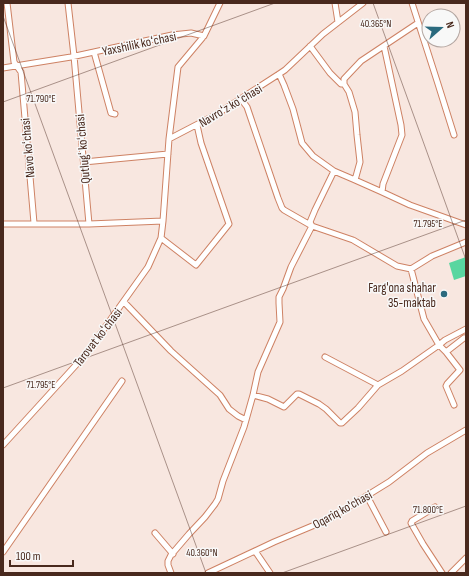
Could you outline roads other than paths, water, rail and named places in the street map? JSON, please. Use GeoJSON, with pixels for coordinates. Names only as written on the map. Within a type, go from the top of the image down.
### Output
{"type":"FeatureCollection","features":[{"type":"Feature","properties":{"kind":"street","name":"Navo koʻchasi"},"geometry":{"type":"LineString","coordinates":[[7,3],[14,62],[21,72],[34,223]]}},
{"type":"Feature","properties":{"kind":"street","name":"Qutlugʻ koʻchasi"},"geometry":{"type":"LineString","coordinates":[[68,3],[89,224]]}},
{"type":"Feature","properties":{"kind":"street"},"geometry":{"type":"LineString","coordinates":[[197,126],[201,143],[229,224],[196,265],[161,238],[169,139],[178,66],[204,36],[220,3]]}},
{"type":"Feature","properties":{"kind":"street"},"geometry":{"type":"LineString","coordinates":[[335,3],[338,22]]}},
{"type":"Feature","properties":{"kind":"street","name":"Navroʻz koʻchasi"},"geometry":{"type":"LineString","coordinates":[[169,139],[197,126],[285,70],[323,34],[363,3]]}},
{"type":"Feature","properties":{"kind":"street"},"geometry":{"type":"LineString","coordinates":[[412,3],[454,135]]}},
{"type":"Feature","properties":{"kind":"street"},"geometry":{"type":"LineString","coordinates":[[344,84],[344,79],[361,61],[418,23]]}},
{"type":"Feature","properties":{"kind":"street","name":"Yaxshilik koʻchasi"},"geometry":{"type":"LineString","coordinates":[[3,68],[62,59],[172,35],[191,33],[204,36]]}},
{"type":"Feature","properties":{"kind":"street"},"geometry":{"type":"LineString","coordinates":[[310,46],[330,73],[341,84],[344,84],[349,92],[355,112],[360,162],[355,180]]}},
{"type":"Feature","properties":{"kind":"street"},"geometry":{"type":"LineString","coordinates":[[382,192],[383,184],[402,135],[384,46]]}},
{"type":"Feature","properties":{"kind":"street"},"geometry":{"type":"LineString","coordinates":[[94,52],[111,113],[115,114]]}},
{"type":"Feature","properties":{"kind":"street"},"geometry":{"type":"LineString","coordinates":[[279,74],[293,109],[302,144],[313,156],[334,171],[410,205],[466,225]]}},
{"type":"Feature","properties":{"kind":"street"},"geometry":{"type":"LineString","coordinates":[[241,99],[247,107],[282,208],[284,210],[312,226],[353,240],[397,266],[411,269],[432,256],[466,242]]}},
{"type":"Feature","properties":{"kind":"street"},"geometry":{"type":"LineString","coordinates":[[84,162],[168,154]]}},
{"type":"Feature","properties":{"kind":"street"},"geometry":{"type":"LineString","coordinates":[[171,573],[168,561],[215,504],[246,420],[258,372],[280,322],[280,297],[291,267],[312,226],[310,222],[315,210],[334,171]]}},
{"type":"Feature","properties":{"kind":"street"},"geometry":{"type":"LineString","coordinates":[[3,224],[89,224],[163,221]]}},
{"type":"Feature","properties":{"kind":"street","name":"Tarovat koʻchasi"},"geometry":{"type":"LineString","coordinates":[[3,444],[86,354],[148,267],[161,238]]}},
{"type":"Feature","properties":{"kind":"street"},"geometry":{"type":"LineString","coordinates":[[411,269],[424,319],[439,345],[460,370],[446,386],[454,405]]}},
{"type":"Feature","properties":{"kind":"street"},"geometry":{"type":"LineString","coordinates":[[124,302],[172,351],[220,395],[229,409],[246,420]]}},
{"type":"Feature","properties":{"kind":"street"},"geometry":{"type":"LineString","coordinates":[[253,396],[268,399],[284,407],[297,394],[299,394],[319,404],[340,423],[342,423],[358,408],[378,385],[402,371],[444,340],[466,329]]}},
{"type":"Feature","properties":{"kind":"street"},"geometry":{"type":"LineString","coordinates":[[446,352],[464,338]]}},
{"type":"Feature","properties":{"kind":"street"},"geometry":{"type":"LineString","coordinates":[[325,357],[378,385]]}},
{"type":"Feature","properties":{"kind":"street"},"geometry":{"type":"LineString","coordinates":[[3,552],[122,381]]}},
{"type":"Feature","properties":{"kind":"street","name":"Oqariq ko'chasi"},"geometry":{"type":"LineString","coordinates":[[208,573],[274,542],[329,519],[389,482],[427,454],[465,433]]}},
{"type":"Feature","properties":{"kind":"street"},"geometry":{"type":"LineString","coordinates":[[367,496],[386,532]]}},
{"type":"Feature","properties":{"kind":"street"},"geometry":{"type":"LineString","coordinates":[[435,507],[411,523],[442,573]]}},
{"type":"Feature","properties":{"kind":"street"},"geometry":{"type":"LineString","coordinates":[[156,533],[173,554]]}},
{"type":"Feature","properties":{"kind":"street"},"geometry":{"type":"LineString","coordinates":[[255,551],[270,573]]}},
{"type":"Feature","properties":{"kind":"street"},"geometry":{"type":"LineString","coordinates":[[451,573],[466,558]]}},
{"type":"Feature","properties":{"kind":"place","name":"Farg'ona shahar 35-maktab"},"geometry":{"type":"Point","coordinates":[444,294]}}]}
